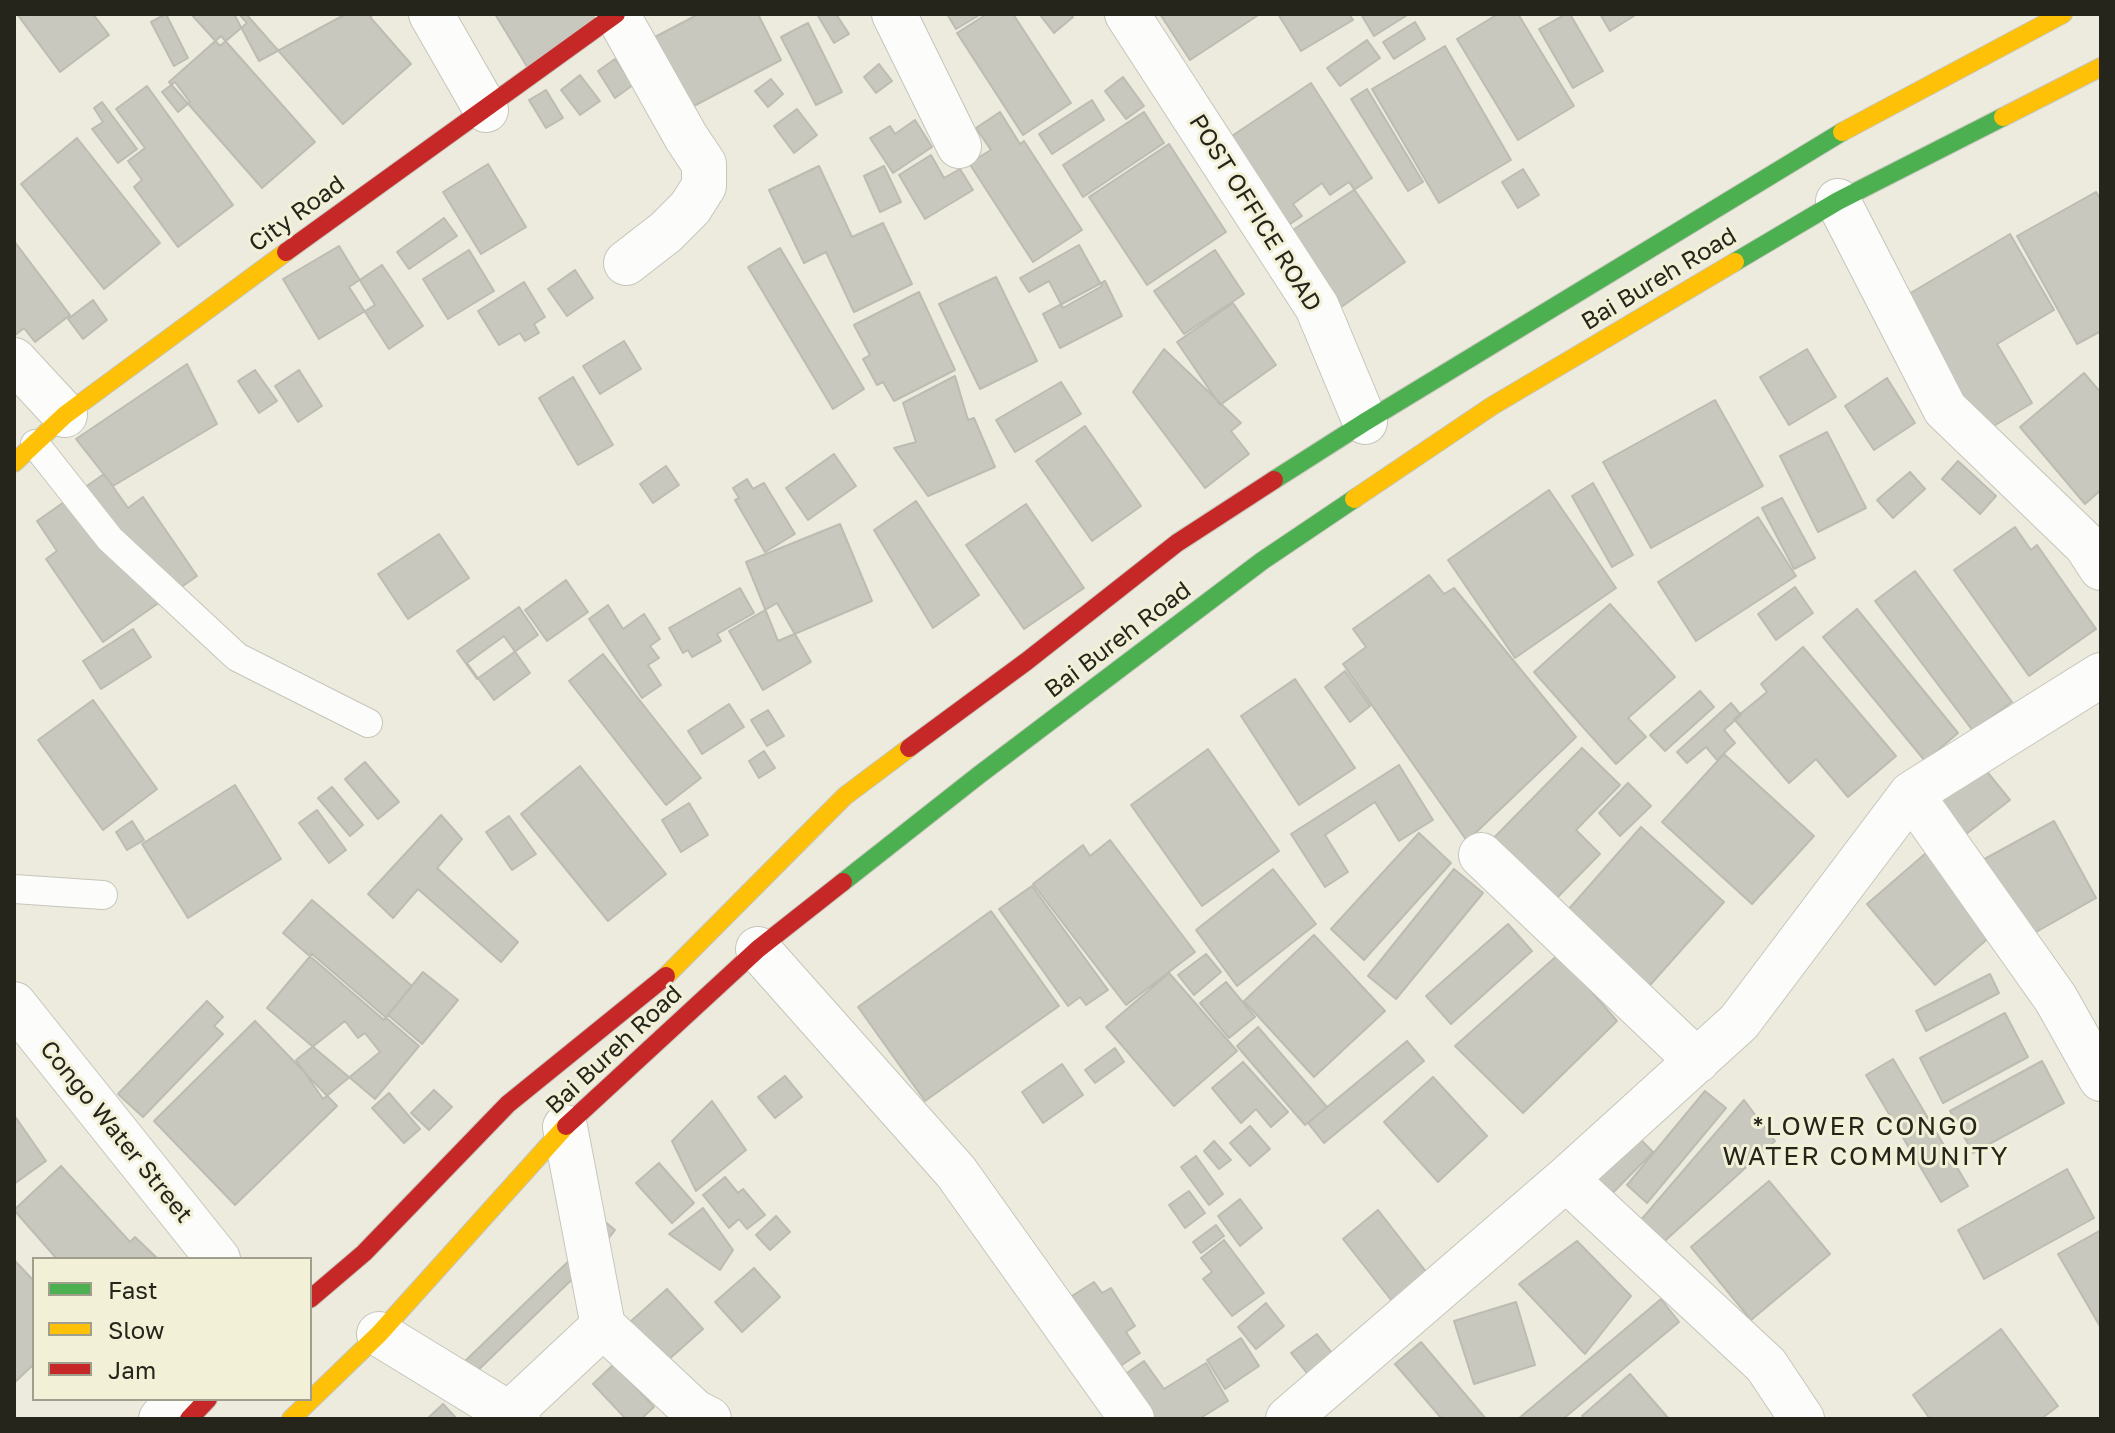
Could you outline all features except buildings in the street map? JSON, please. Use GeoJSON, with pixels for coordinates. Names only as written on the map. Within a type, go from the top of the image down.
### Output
{"type":"FeatureCollection","features":[{"type":"Feature","properties":{"kind":"main road","name":"City Road"},"geometry":{"type":"LineString","coordinates":[[14,463],[50,430],[409,162],[617,14]]}},
{"type":"Feature","properties":{"kind":"main road","name":"Bai Bureh Road"},"geometry":{"type":"LineString","coordinates":[[312,1297],[364,1253],[508,1104],[667,975],[845,796],[1027,661],[1177,543],[1365,422],[1828,139],[2063,14]]}},
{"type":"Feature","properties":{"kind":"main road","name":"Bai Bureh Road"},"geometry":{"type":"LineString","coordinates":[[312,1399],[379,1334],[565,1127],[758,949],[979,775],[1262,561],[1492,406],[1838,201],[2101,67]]}},
{"type":"Feature","properties":{"kind":"main road"},"geometry":{"type":"LineString","coordinates":[[189,1419],[206,1401]]}},
{"type":"Feature","properties":{"kind":"main road","name":"Bai Bureh Road"},"geometry":{"type":"LineString","coordinates":[[291,1419],[310,1401]]}},
{"type":"Feature","properties":{"kind":"street"},"geometry":{"type":"LineString","coordinates":[[431,14],[486,110]]}},
{"type":"Feature","properties":{"kind":"street"},"geometry":{"type":"LineString","coordinates":[[617,14],[704,164],[704,186],[690,208],[666,232],[626,263]]}},
{"type":"Feature","properties":{"kind":"street"},"geometry":{"type":"LineString","coordinates":[[894,14],[959,146]]}},
{"type":"Feature","properties":{"kind":"street","name":"POST OFFICE ROAD"},"geometry":{"type":"LineString","coordinates":[[1127,14],[1317,307],[1365,422]]}},
{"type":"Feature","properties":{"kind":"street"},"geometry":{"type":"LineString","coordinates":[[1838,201],[1945,409],[2086,545],[2101,568]]}},
{"type":"Feature","properties":{"kind":"street"},"geometry":{"type":"LineString","coordinates":[[14,360],[50,430]]}},
{"type":"Feature","properties":{"kind":"street"},"geometry":{"type":"LineString","coordinates":[[1288,1419],[1566,1179],[1739,1022],[1911,794],[2101,675]]}},
{"type":"Feature","properties":{"kind":"street"},"geometry":{"type":"LineString","coordinates":[[1911,794],[2056,999],[2101,1079]]}},
{"type":"Feature","properties":{"kind":"street"},"geometry":{"type":"LineString","coordinates":[[1481,855],[1697,1061]]}},
{"type":"Feature","properties":{"kind":"street"},"geometry":{"type":"LineString","coordinates":[[758,949],[956,1172],[1132,1419]]}},
{"type":"Feature","properties":{"kind":"street","name":"Congo Water Street"},"geometry":{"type":"LineString","coordinates":[[14,1004],[216,1257]]}},
{"type":"Feature","properties":{"kind":"street"},"geometry":{"type":"LineString","coordinates":[[565,1127],[603,1326],[695,1412],[709,1419]]}},
{"type":"Feature","properties":{"kind":"street"},"geometry":{"type":"LineString","coordinates":[[1566,1179],[1766,1365],[1802,1419]]}},
{"type":"Feature","properties":{"kind":"street"},"geometry":{"type":"LineString","coordinates":[[379,1334],[514,1416],[603,1326]]}},
{"type":"Feature","properties":{"kind":"street"},"geometry":{"type":"LineString","coordinates":[[161,1419],[175,1401]]}},
{"type":"Feature","properties":{"kind":"lane"},"geometry":{"type":"LineString","coordinates":[[50,430],[110,539],[237,657],[368,723]]}},
{"type":"Feature","properties":{"kind":"lane"},"geometry":{"type":"LineString","coordinates":[[14,889],[103,895]]}},
{"type":"Feature","properties":{"kind":"traffic: fast"},"geometry":{"type":"LineString","coordinates":[[1735,262],[1838,201],[2003,117]]}},
{"type":"Feature","properties":{"kind":"traffic: fast"},"geometry":{"type":"LineString","coordinates":[[1274,480],[1842,132]]}},
{"type":"Feature","properties":{"kind":"traffic: fast"},"geometry":{"type":"LineString","coordinates":[[843,882],[1262,561],[1354,499]]}},
{"type":"Feature","properties":{"kind":"traffic: slow"},"geometry":{"type":"LineString","coordinates":[[1842,132],[2063,14]]}},
{"type":"Feature","properties":{"kind":"traffic: slow"},"geometry":{"type":"LineString","coordinates":[[2003,117],[2101,67]]}},
{"type":"Feature","properties":{"kind":"traffic: slow"},"geometry":{"type":"LineString","coordinates":[[14,463],[65,415],[286,252]]}},
{"type":"Feature","properties":{"kind":"traffic: slow"},"geometry":{"type":"LineString","coordinates":[[1354,499],[1492,406],[1735,262]]}},
{"type":"Feature","properties":{"kind":"traffic: slow"},"geometry":{"type":"LineString","coordinates":[[666,976],[845,796],[909,748]]}},
{"type":"Feature","properties":{"kind":"traffic: slow"},"geometry":{"type":"LineString","coordinates":[[312,1399],[379,1334],[566,1126]]}},
{"type":"Feature","properties":{"kind":"traffic: slow"},"geometry":{"type":"LineString","coordinates":[[291,1419],[310,1401]]}},
{"type":"Feature","properties":{"kind":"traffic: jam"},"geometry":{"type":"LineString","coordinates":[[286,252],[616,14]]}},
{"type":"Feature","properties":{"kind":"traffic: jam"},"geometry":{"type":"LineString","coordinates":[[909,748],[1027,661],[1177,543],[1274,480]]}},
{"type":"Feature","properties":{"kind":"traffic: jam"},"geometry":{"type":"LineString","coordinates":[[566,1126],[758,949],[843,882]]}},
{"type":"Feature","properties":{"kind":"traffic: jam"},"geometry":{"type":"LineString","coordinates":[[312,1297],[364,1253],[508,1104],[666,976]]}},
{"type":"Feature","properties":{"kind":"traffic: jam"},"geometry":{"type":"LineString","coordinates":[[189,1419],[206,1401]]}},
{"type":"Feature","properties":{"kind":"district","name":"*LOWER CONGO WATER COMMUNITY"},"geometry":{"type":"Point","coordinates":[1866,1142]}}]}
